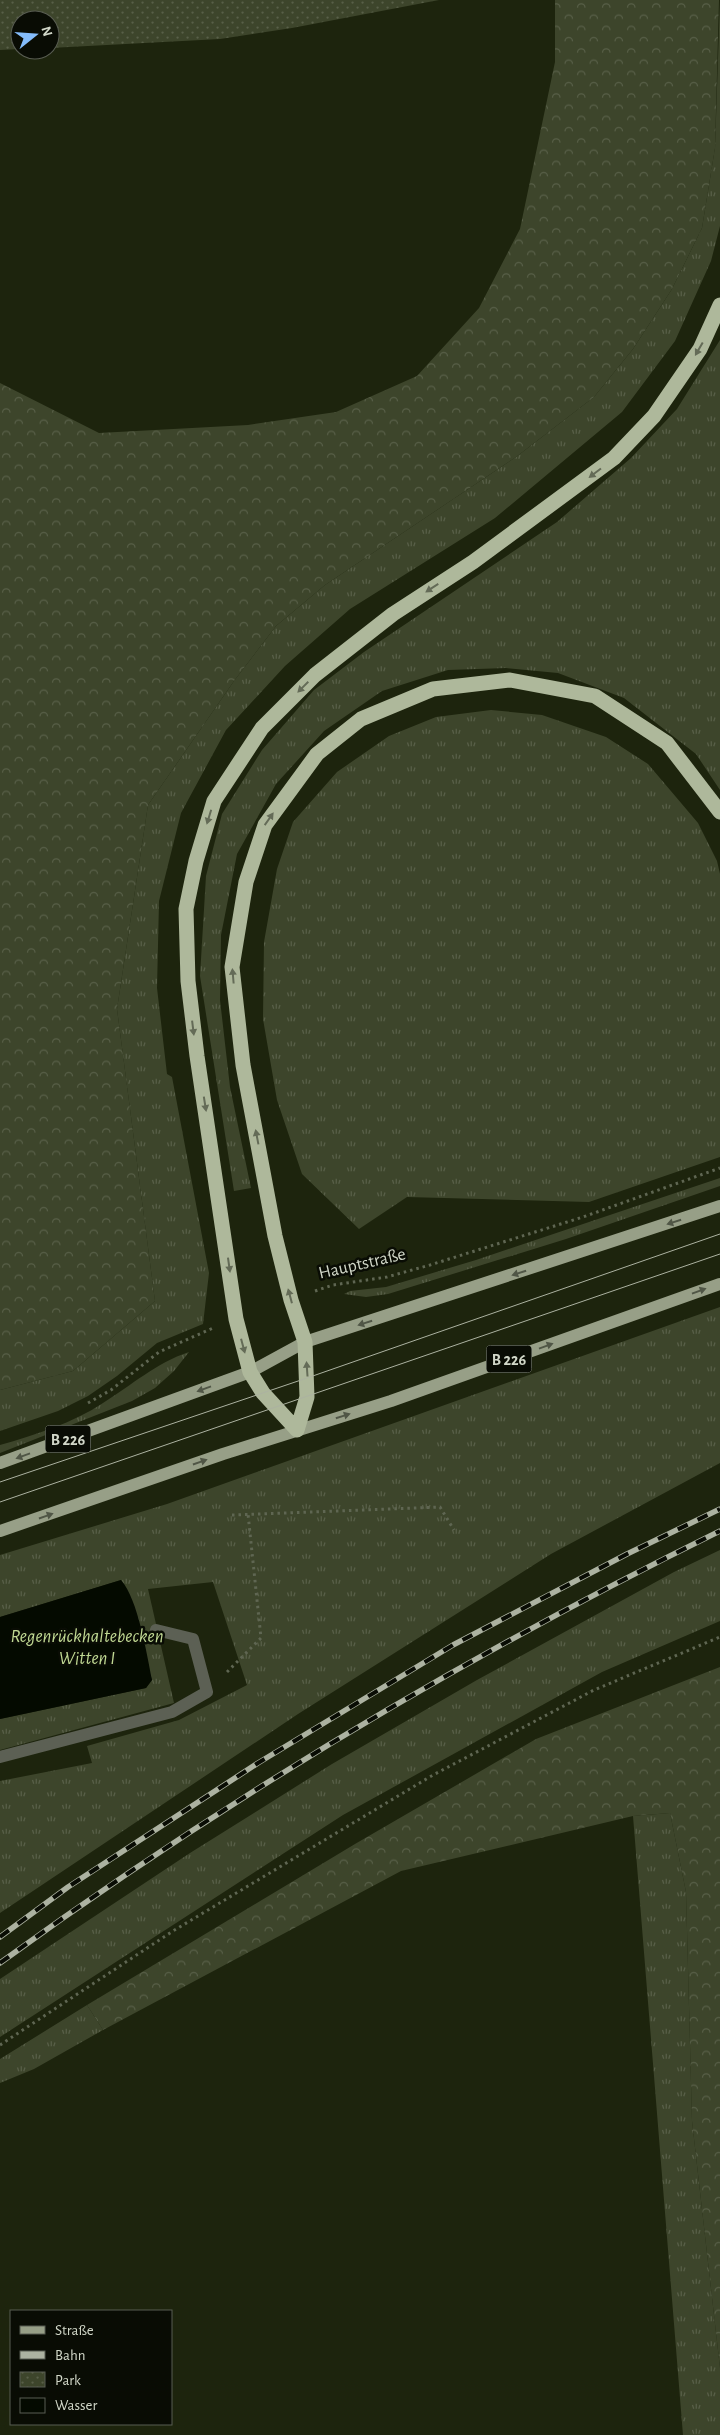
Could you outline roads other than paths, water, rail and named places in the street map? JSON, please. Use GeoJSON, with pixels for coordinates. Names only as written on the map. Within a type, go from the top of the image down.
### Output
{"type":"FeatureCollection","features":[{"type":"Feature","properties":{"kind":"highway"},"geometry":{"type":"LineString","coordinates":[[297,1430],[263,1393],[250,1372],[236,1319],[197,1056],[188,981],[186,909],[196,861],[214,800],[262,728],[315,675],[393,614],[473,562],[614,458],[654,416],[700,349],[720,305]]}},
{"type":"Feature","properties":{"kind":"highway"},"geometry":{"type":"LineString","coordinates":[[297,1430],[306,1397],[305,1342],[291,1300],[275,1236],[243,1065],[232,967],[246,882],[265,824],[317,754],[361,719],[434,688],[510,680],[595,696],[667,743],[720,812]]}},
{"type":"Feature","properties":{"kind":"main road","name":"B 226"},"geometry":{"type":"LineString","coordinates":[[0,1463],[250,1372],[305,1342],[720,1206]]}},
{"type":"Feature","properties":{"kind":"main road","name":"B 226"},"geometry":{"type":"LineString","coordinates":[[0,1531],[297,1430],[391,1401],[720,1284]]}},
{"type":"Feature","properties":{"kind":"lane"},"geometry":{"type":"LineString","coordinates":[[0,1757],[172,1712],[207,1692],[193,1639],[156,1630]]}},
{"type":"Feature","properties":{"kind":"water","name":"Regenrückhaltebecken Witten I"},"geometry":{"type":"Polygon","coordinates":[[[121,1580],[137,1613],[144,1642],[152,1680],[146,1688],[0,1719],[0,1617],[121,1580]]]}},
{"type":"Feature","properties":{"kind":"tram line"},"geometry":{"type":"LineString","coordinates":[[0,1482],[307,1378],[720,1234]]}},
{"type":"Feature","properties":{"kind":"tram line"},"geometry":{"type":"LineString","coordinates":[[0,1502],[720,1254]]}},
{"type":"Feature","properties":{"kind":"railway"},"geometry":{"type":"LineString","coordinates":[[0,1937],[68,1887],[258,1763],[453,1645],[627,1554],[720,1509]]}},
{"type":"Feature","properties":{"kind":"railway"},"geometry":{"type":"LineString","coordinates":[[0,1963],[86,1902],[261,1786],[441,1679],[626,1578],[720,1531]]}}]}
